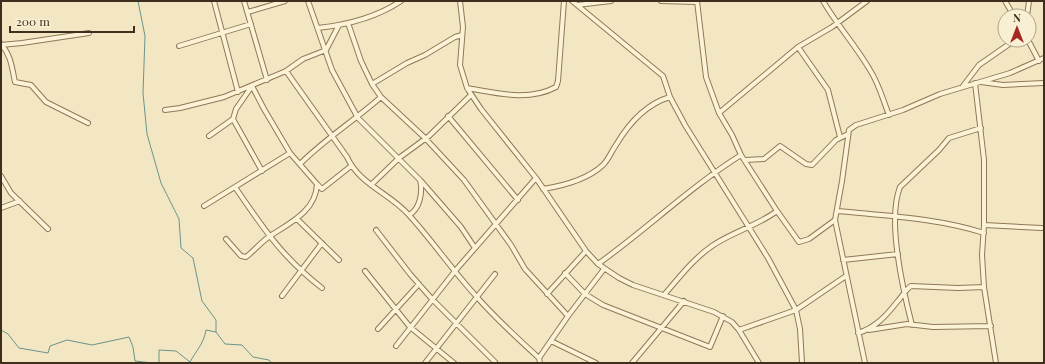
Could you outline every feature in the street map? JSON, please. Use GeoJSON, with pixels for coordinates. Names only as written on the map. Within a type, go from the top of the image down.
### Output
{"type":"FeatureCollection","features":[{"type":"Feature","properties":{"kind":"street"},"geometry":{"type":"LineString","coordinates":[[214,1],[238,92]]}},
{"type":"Feature","properties":{"kind":"street"},"geometry":{"type":"LineString","coordinates":[[244,1],[266,80]]}},
{"type":"Feature","properties":{"kind":"street"},"geometry":{"type":"LineString","coordinates":[[248,12],[285,1]]}},
{"type":"Feature","properties":{"kind":"street"},"geometry":{"type":"LineString","coordinates":[[308,1],[332,70],[358,118],[420,180],[461,227],[475,248]]}},
{"type":"Feature","properties":{"kind":"street"},"geometry":{"type":"LineString","coordinates":[[318,28],[348,23],[386,10],[401,1]]}},
{"type":"Feature","properties":{"kind":"street"},"geometry":{"type":"LineString","coordinates":[[460,1],[463,14],[460,65],[467,88],[536,178],[586,251],[604,269],[633,285],[684,301],[723,316],[732,322],[739,330],[759,363]]}},
{"type":"Feature","properties":{"kind":"street"},"geometry":{"type":"LineString","coordinates":[[467,88],[525,96],[543,92],[556,86],[558,81],[561,23],[564,1]]}},
{"type":"Feature","properties":{"kind":"street"},"geometry":{"type":"LineString","coordinates":[[572,1],[659,72],[666,81],[670,97],[713,172],[771,264],[796,310],[800,330],[802,363]]}},
{"type":"Feature","properties":{"kind":"street"},"geometry":{"type":"LineString","coordinates":[[577,6],[611,1]]}},
{"type":"Feature","properties":{"kind":"street"},"geometry":{"type":"LineString","coordinates":[[661,1],[697,2],[706,77],[719,112],[744,160],[777,211],[800,242],[809,239],[835,220]]}},
{"type":"Feature","properties":{"kind":"street"},"geometry":{"type":"LineString","coordinates":[[823,1],[836,23],[852,41],[870,68],[889,115]]}},
{"type":"Feature","properties":{"kind":"street"},"geometry":{"type":"LineString","coordinates":[[719,112],[798,47],[867,1]]}},
{"type":"Feature","properties":{"kind":"street"},"geometry":{"type":"LineString","coordinates":[[348,23],[358,52],[372,84],[381,97],[425,138],[464,180],[496,224],[525,269],[568,316]]}},
{"type":"Feature","properties":{"kind":"street"},"geometry":{"type":"LineString","coordinates":[[179,46],[251,24]]}},
{"type":"Feature","properties":{"kind":"street"},"geometry":{"type":"LineString","coordinates":[[165,110],[196,104],[238,92],[286,71],[306,57],[326,50],[339,25]]}},
{"type":"Feature","properties":{"kind":"street"},"geometry":{"type":"LineString","coordinates":[[1,44],[22,43],[89,33]]}},
{"type":"Feature","properties":{"kind":"street"},"geometry":{"type":"LineString","coordinates":[[372,84],[407,63],[425,56],[455,37],[462,35]]}},
{"type":"Feature","properties":{"kind":"street"},"geometry":{"type":"LineString","coordinates":[[1,44],[7,51],[10,59],[15,82],[31,85],[46,102],[88,123]]}},
{"type":"Feature","properties":{"kind":"street"},"geometry":{"type":"LineString","coordinates":[[798,47],[828,90],[840,137]]}},
{"type":"Feature","properties":{"kind":"street"},"geometry":{"type":"LineString","coordinates":[[963,86],[979,65],[1003,48]]}},
{"type":"Feature","properties":{"kind":"street"},"geometry":{"type":"LineString","coordinates":[[1032,48],[1039,61]]}},
{"type":"Feature","properties":{"kind":"street"},"geometry":{"type":"LineString","coordinates":[[864,363],[835,220],[838,211],[850,128],[889,115],[963,86],[975,84],[1010,73],[1044,58]]}},
{"type":"Feature","properties":{"kind":"street"},"geometry":{"type":"LineString","coordinates":[[286,71],[332,136],[351,166],[371,185],[397,202],[477,297],[539,361],[568,316],[604,269]]}},
{"type":"Feature","properties":{"kind":"street"},"geometry":{"type":"LineString","coordinates":[[981,82],[1003,85],[1044,83]]}},
{"type":"Feature","properties":{"kind":"street"},"geometry":{"type":"LineString","coordinates":[[975,84],[984,160],[984,232],[982,255],[984,287],[996,363]]}},
{"type":"Feature","properties":{"kind":"street"},"geometry":{"type":"LineString","coordinates":[[209,136],[233,119],[236,109],[252,86]]}},
{"type":"Feature","properties":{"kind":"street"},"geometry":{"type":"LineString","coordinates":[[252,86],[290,153],[322,189],[351,166]]}},
{"type":"Feature","properties":{"kind":"street"},"geometry":{"type":"LineString","coordinates":[[371,185],[399,158],[429,136],[471,95]]}},
{"type":"Feature","properties":{"kind":"street"},"geometry":{"type":"LineString","coordinates":[[300,164],[332,136],[358,118],[381,97]]}},
{"type":"Feature","properties":{"kind":"street"},"geometry":{"type":"LineString","coordinates":[[543,189],[565,184],[598,169],[609,159],[620,137],[635,120],[655,102],[670,97]]}},
{"type":"Feature","properties":{"kind":"street"},"geometry":{"type":"LineString","coordinates":[[448,116],[518,200]]}},
{"type":"Feature","properties":{"kind":"street"},"geometry":{"type":"LineString","coordinates":[[233,119],[262,171]]}},
{"type":"Feature","properties":{"kind":"street"},"geometry":{"type":"LineString","coordinates":[[912,325],[898,254],[894,215],[900,187],[939,150],[949,138],[981,128]]}},
{"type":"Feature","properties":{"kind":"street"},"geometry":{"type":"LineString","coordinates":[[744,160],[764,159],[780,146],[806,164],[812,165],[840,137],[848,134]]}},
{"type":"Feature","properties":{"kind":"street"},"geometry":{"type":"LineString","coordinates":[[204,206],[290,153]]}},
{"type":"Feature","properties":{"kind":"street"},"geometry":{"type":"LineString","coordinates":[[598,264],[630,240],[713,172],[741,155]]}},
{"type":"Feature","properties":{"kind":"street"},"geometry":{"type":"LineString","coordinates":[[1,176],[11,193],[48,229]]}},
{"type":"Feature","properties":{"kind":"street"},"geometry":{"type":"LineString","coordinates":[[396,346],[454,271],[536,178]]}},
{"type":"Feature","properties":{"kind":"street"},"geometry":{"type":"LineString","coordinates":[[409,215],[417,207],[421,193],[420,180]]}},
{"type":"Feature","properties":{"kind":"street"},"geometry":{"type":"LineString","coordinates":[[226,239],[239,254],[244,257],[269,237],[297,219],[316,195],[317,184]]}},
{"type":"Feature","properties":{"kind":"street"},"geometry":{"type":"LineString","coordinates":[[235,187],[269,237],[300,271],[322,288]]}},
{"type":"Feature","properties":{"kind":"street"},"geometry":{"type":"LineString","coordinates":[[1,208],[20,201]]}},
{"type":"Feature","properties":{"kind":"street"},"geometry":{"type":"LineString","coordinates":[[664,295],[690,266],[712,247],[777,211]]}},
{"type":"Feature","properties":{"kind":"street"},"geometry":{"type":"LineString","coordinates":[[838,211],[894,215],[952,224],[984,232]]}},
{"type":"Feature","properties":{"kind":"street"},"geometry":{"type":"LineString","coordinates":[[297,219],[339,260]]}},
{"type":"Feature","properties":{"kind":"street"},"geometry":{"type":"LineString","coordinates":[[984,225],[1042,228]]}},
{"type":"Feature","properties":{"kind":"street"},"geometry":{"type":"LineString","coordinates":[[376,230],[432,299],[495,362]]}},
{"type":"Feature","properties":{"kind":"street"},"geometry":{"type":"LineString","coordinates":[[282,296],[322,243]]}},
{"type":"Feature","properties":{"kind":"street"},"geometry":{"type":"LineString","coordinates":[[547,294],[586,251]]}},
{"type":"Feature","properties":{"kind":"street"},"geometry":{"type":"LineString","coordinates":[[843,260],[898,254]]}},
{"type":"Feature","properties":{"kind":"street"},"geometry":{"type":"LineString","coordinates":[[365,271],[410,327],[436,350],[454,363]]}},
{"type":"Feature","properties":{"kind":"street"},"geometry":{"type":"LineString","coordinates":[[565,273],[585,294],[614,311],[710,348],[723,316]]}},
{"type":"Feature","properties":{"kind":"street"},"geometry":{"type":"LineString","coordinates":[[425,363],[495,274]]}},
{"type":"Feature","properties":{"kind":"street"},"geometry":{"type":"LineString","coordinates":[[739,330],[796,310],[846,276]]}},
{"type":"Feature","properties":{"kind":"street"},"geometry":{"type":"LineString","coordinates":[[378,329],[419,284]]}},
{"type":"Feature","properties":{"kind":"street"},"geometry":{"type":"LineString","coordinates":[[867,330],[884,318],[905,291],[914,285],[958,288],[984,287]]}},
{"type":"Feature","properties":{"kind":"street"},"geometry":{"type":"LineString","coordinates":[[632,363],[684,301]]}},
{"type":"Feature","properties":{"kind":"street"},"geometry":{"type":"LineString","coordinates":[[858,333],[867,330],[905,325],[932,328],[991,326]]}},
{"type":"Feature","properties":{"kind":"street"},"geometry":{"type":"LineString","coordinates":[[551,341],[596,363]]}},
{"type":"Feature","properties":{"kind":"waterway"},"geometry":{"type":"LineString","coordinates":[[138,1],[145,36],[143,93],[147,134],[161,183],[179,219],[181,248],[193,258],[202,301],[216,320],[216,332]]}},
{"type":"Feature","properties":{"kind":"waterway"},"geometry":{"type":"LineString","coordinates":[[1,330],[8,334],[19,348],[48,353],[50,346],[67,340],[92,345],[129,337],[133,347],[135,361],[152,363]]}},
{"type":"Feature","properties":{"kind":"waterway"},"geometry":{"type":"LineString","coordinates":[[159,363],[159,350],[176,351],[190,362],[202,343],[206,330],[216,332],[225,344],[242,345],[253,357],[269,360],[272,363]]}}]}
